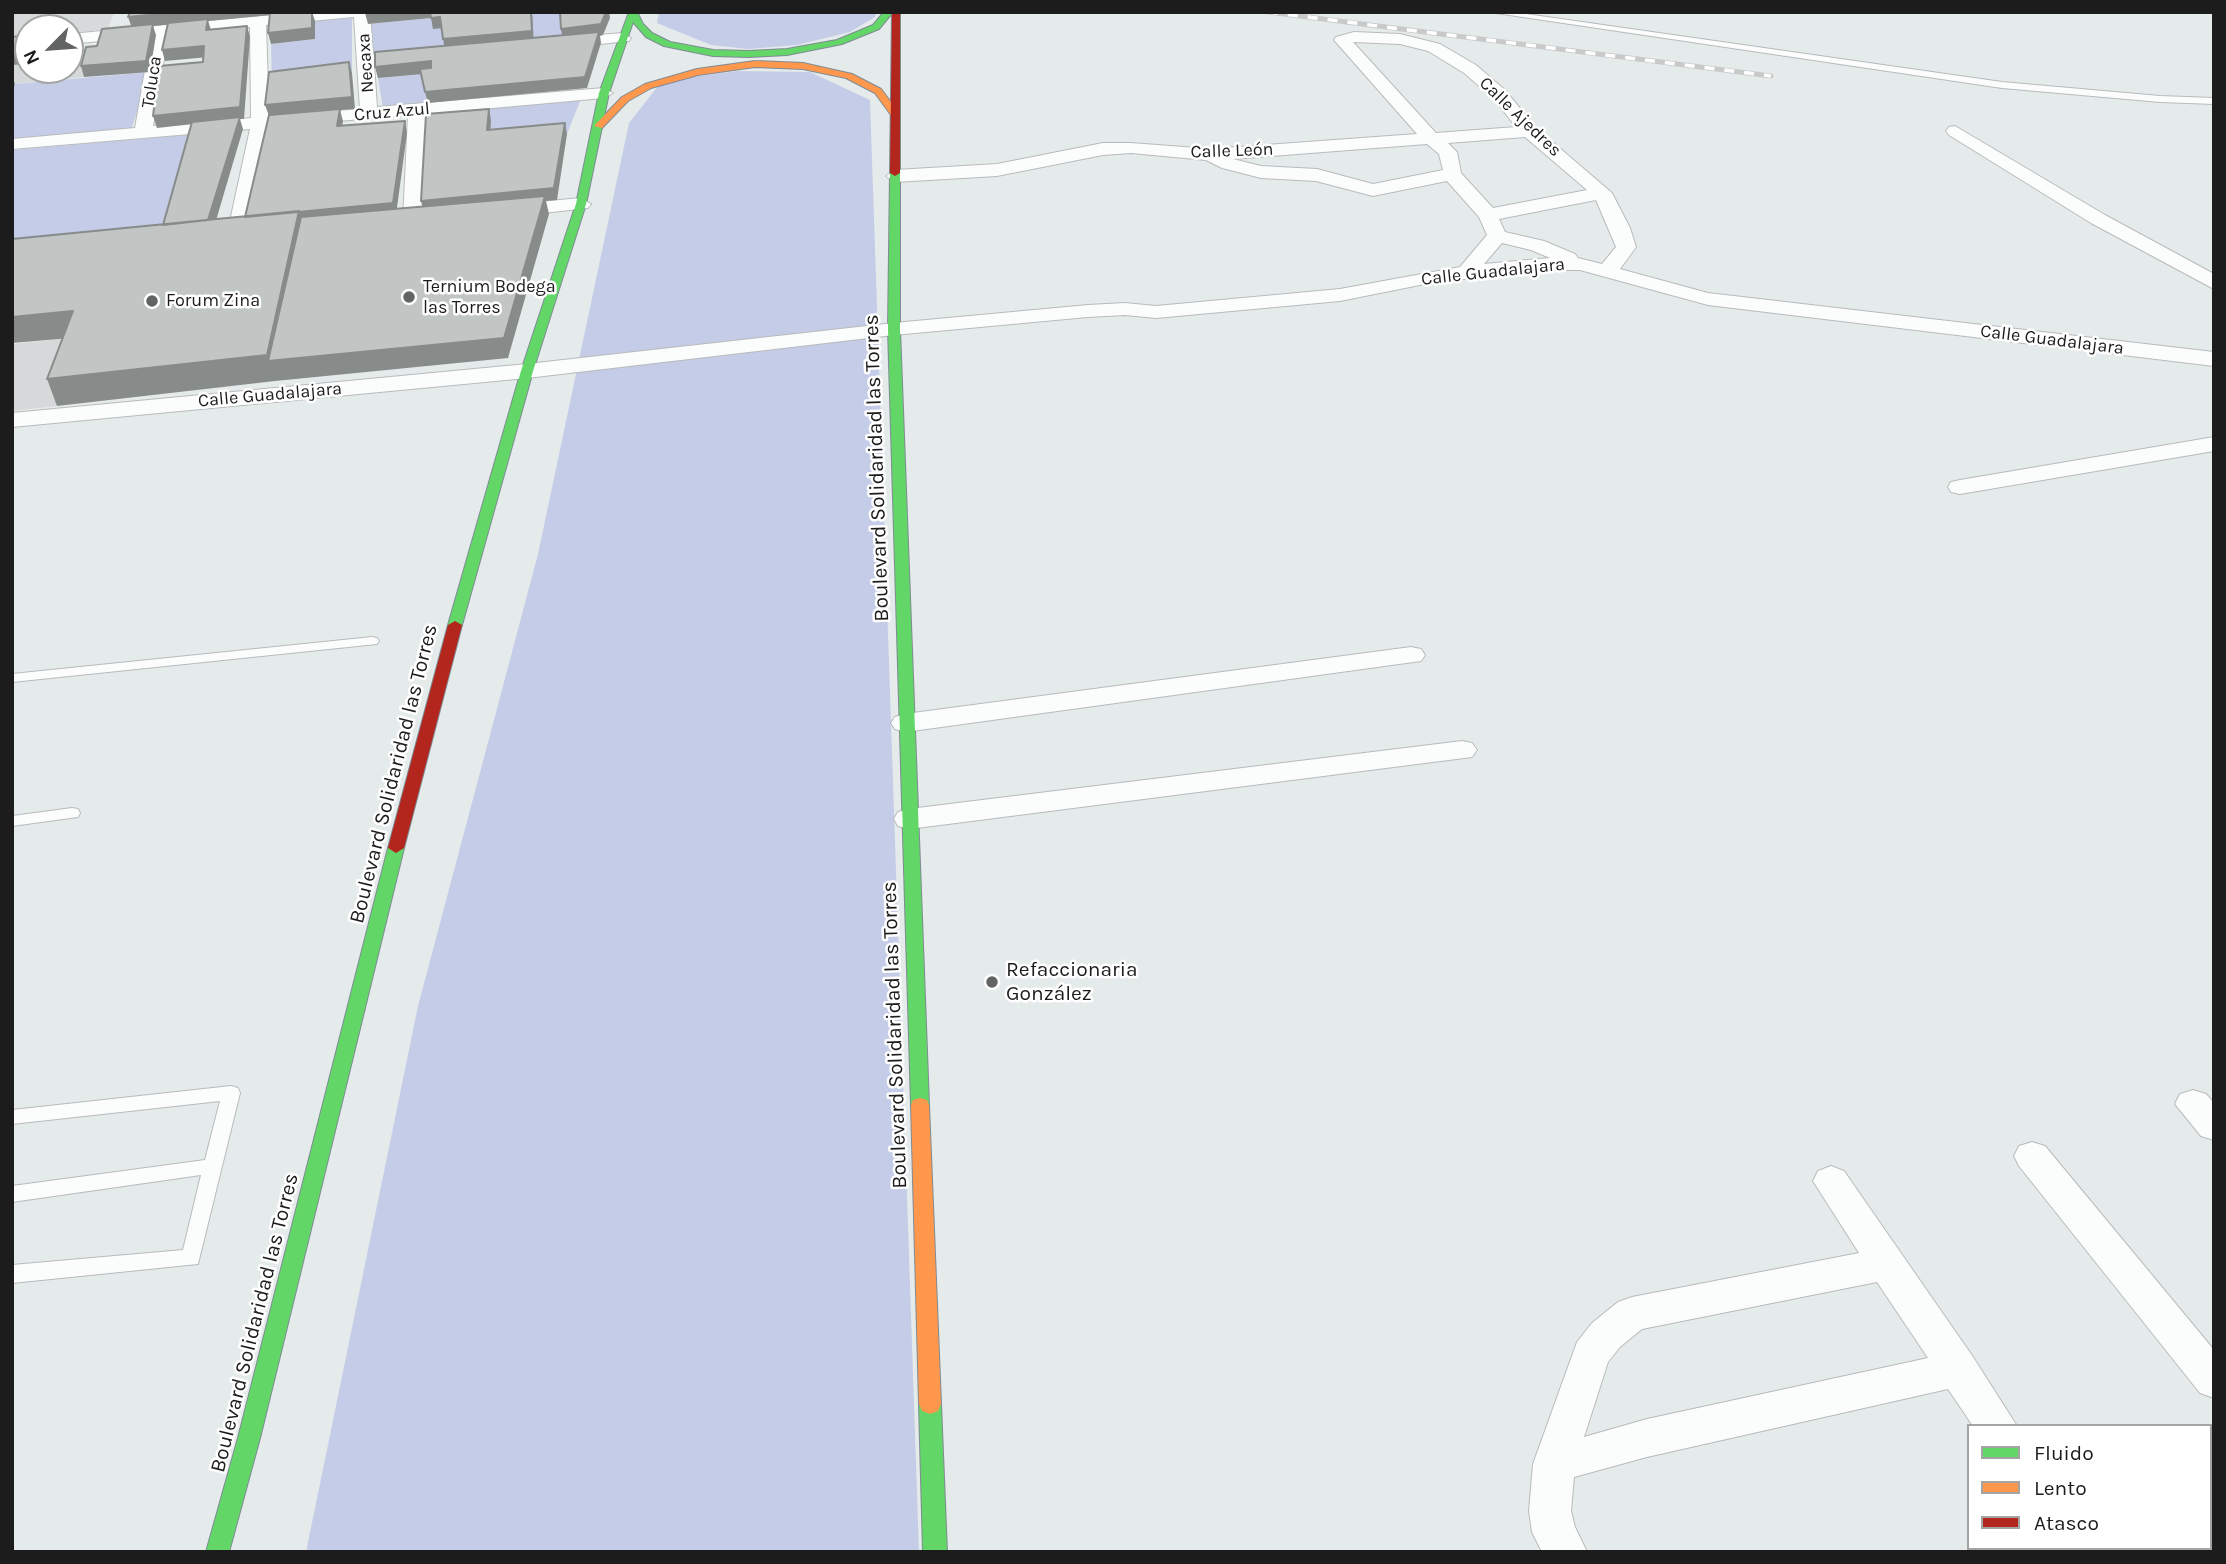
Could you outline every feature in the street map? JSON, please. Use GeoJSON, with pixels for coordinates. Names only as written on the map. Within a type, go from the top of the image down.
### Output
{"type":"FeatureCollection","features":[{"type":"Feature","properties":{"kind":"main road"},"geometry":{"type":"LineString","coordinates":[[633,13],[639,25],[649,35],[667,44],[713,53],[749,54],[787,52],[839,43],[876,26],[889,12]]}},
{"type":"Feature","properties":{"kind":"main road","name":"Boulevard Solidaridad las Torres"},"geometry":{"type":"LineString","coordinates":[[896,12],[894,329],[934,1552]]}},
{"type":"Feature","properties":{"kind":"main road","name":"Boulevard Solidaridad las Torres"},"geometry":{"type":"LineString","coordinates":[[217,1552],[249,1438],[433,701],[527,370],[581,204],[604,93],[633,13]]}},
{"type":"Feature","properties":{"kind":"main road"},"geometry":{"type":"LineString","coordinates":[[599,126],[625,99],[648,86],[697,72],[755,64],[803,66],[849,76],[878,91],[894,113]]}},
{"type":"Feature","properties":{"kind":"street"},"geometry":{"type":"LineString","coordinates":[[120,34],[126,12]]}},
{"type":"Feature","properties":{"kind":"street"},"geometry":{"type":"LineString","coordinates":[[84,38],[351,13]]}},
{"type":"Feature","properties":{"kind":"street","name":"Necaxa"},"geometry":{"type":"LineString","coordinates":[[351,13],[365,60],[369,114]]}},
{"type":"Feature","properties":{"kind":"street"},"geometry":{"type":"LineString","coordinates":[[211,238],[244,235],[260,122],[258,22]]}},
{"type":"Feature","properties":{"kind":"street","name":"Toluca"},"geometry":{"type":"LineString","coordinates":[[144,133],[160,31]]}},
{"type":"Feature","properties":{"kind":"street","name":"Calle Ajedres"},"geometry":{"type":"LineString","coordinates":[[1431,138],[1342,40],[1354,37],[1409,40],[1434,47],[1470,69],[1500,95],[1529,131],[1602,193]]}},
{"type":"Feature","properties":{"kind":"street"},"geometry":{"type":"LineString","coordinates":[[541,45],[622,38]]}},
{"type":"Feature","properties":{"kind":"street"},"geometry":{"type":"LineString","coordinates":[[365,60],[433,54]]}},
{"type":"Feature","properties":{"kind":"street","name":"Cruz Azul"},"geometry":{"type":"LineString","coordinates":[[12,144],[604,93]]}},
{"type":"Feature","properties":{"kind":"street"},"geometry":{"type":"LineString","coordinates":[[417,109],[406,221],[439,218]]}},
{"type":"Feature","properties":{"kind":"street","name":"Calle León"},"geometry":{"type":"LineString","coordinates":[[895,176],[997,170],[1103,149],[1131,148],[1210,155],[1529,131]]}},
{"type":"Feature","properties":{"kind":"street"},"geometry":{"type":"LineString","coordinates":[[1955,131],[2098,219],[2208,276]]}},
{"type":"Feature","properties":{"kind":"street"},"geometry":{"type":"LineString","coordinates":[[1431,138],[1448,152],[1453,171],[1451,174]]}},
{"type":"Feature","properties":{"kind":"street"},"geometry":{"type":"LineString","coordinates":[[1210,155],[1229,164],[1261,172],[1317,175],[1373,190],[1451,174]]}},
{"type":"Feature","properties":{"kind":"street"},"geometry":{"type":"LineString","coordinates":[[1451,174],[1488,215],[1497,236]]}},
{"type":"Feature","properties":{"kind":"street"},"geometry":{"type":"LineString","coordinates":[[1488,215],[1602,193],[1620,228],[1626,247],[1608,270]]}},
{"type":"Feature","properties":{"kind":"street"},"geometry":{"type":"LineString","coordinates":[[490,213],[581,204]]}},
{"type":"Feature","properties":{"kind":"street"},"geometry":{"type":"LineString","coordinates":[[1497,236],[1537,245],[1581,264]]}},
{"type":"Feature","properties":{"kind":"street"},"geometry":{"type":"LineString","coordinates":[[1467,272],[1497,236]]}},
{"type":"Feature","properties":{"kind":"street","name":"Calle Guadalajara"},"geometry":{"type":"LineString","coordinates":[[12,420],[527,370],[894,329],[1088,311],[1125,309],[1156,312],[1340,295],[1467,272],[1538,264],[1581,264],[1708,299],[2214,359]]}},
{"type":"Feature","properties":{"kind":"street"},"geometry":{"type":"LineString","coordinates":[[1959,487],[2214,444]]}},
{"type":"Feature","properties":{"kind":"street"},"geometry":{"type":"LineString","coordinates":[[905,723],[1411,655]]}},
{"type":"Feature","properties":{"kind":"street"},"geometry":{"type":"LineString","coordinates":[[909,819],[1462,750]]}},
{"type":"Feature","properties":{"kind":"street"},"geometry":{"type":"LineString","coordinates":[[2032,1156],[2214,1380]]}},
{"type":"Feature","properties":{"kind":"street"},"geometry":{"type":"LineString","coordinates":[[1831,1181],[1995,1424]]}},
{"type":"Feature","properties":{"kind":"street"},"geometry":{"type":"LineString","coordinates":[[1565,1552],[1554,1532],[1550,1511],[1553,1464],[1591,1354],[1606,1335],[1632,1314],[1886,1264]]}},
{"type":"Feature","properties":{"kind":"street"},"geometry":{"type":"LineString","coordinates":[[1553,1464],[1647,1438],[1959,1369]]}},
{"type":"Feature","properties":{"kind":"lane"},"geometry":{"type":"LineString","coordinates":[[1493,12],[2002,85],[2214,101]]}},
{"type":"Feature","properties":{"kind":"lane"},"geometry":{"type":"LineString","coordinates":[[12,678],[372,641]]}},
{"type":"Feature","properties":{"kind":"lane"},"geometry":{"type":"LineString","coordinates":[[12,821],[72,813]]}},
{"type":"Feature","properties":{"kind":"lane"},"geometry":{"type":"LineString","coordinates":[[12,1117],[231,1093],[191,1258],[12,1274]]}},
{"type":"Feature","properties":{"kind":"lane"},"geometry":{"type":"LineString","coordinates":[[12,1194],[214,1166]]}},
{"type":"Feature","properties":{"kind":"shaded area"},"geometry":{"type":"Polygon","coordinates":[[[12,12],[114,12],[108,29],[84,32],[84,14],[14,14],[12,37],[12,12]]]}},
{"type":"Feature","properties":{"kind":"shaded area"},"geometry":{"type":"Polygon","coordinates":[[[532,12],[562,12],[563,40],[534,42],[532,12]]]}},
{"type":"Feature","properties":{"kind":"shaded area"},"geometry":{"type":"Polygon","coordinates":[[[659,12],[876,12],[875,17],[850,32],[797,45],[748,49],[711,45],[657,23],[659,12]]]}},
{"type":"Feature","properties":{"kind":"shaded area"},"geometry":{"type":"Polygon","coordinates":[[[352,18],[352,73],[272,83],[271,44],[315,39],[315,21],[352,18]]]}},
{"type":"Feature","properties":{"kind":"shaded area"},"geometry":{"type":"Polygon","coordinates":[[[431,18],[443,28],[445,50],[369,57],[368,24],[431,18]]]}},
{"type":"Feature","properties":{"kind":"shaded area"},"geometry":{"type":"Polygon","coordinates":[[[90,58],[84,77],[84,59],[90,58]]]}},
{"type":"Feature","properties":{"kind":"shaded area"},"geometry":{"type":"Polygon","coordinates":[[[12,65],[14,65],[12,84],[12,65]]]}},
{"type":"Feature","properties":{"kind":"shaded area"},"geometry":{"type":"Polygon","coordinates":[[[738,71],[810,72],[870,100],[919,1552],[306,1552],[418,1006],[538,554],[629,123],[662,81],[738,71]]]}},
{"type":"Feature","properties":{"kind":"shaded area"},"geometry":{"type":"Polygon","coordinates":[[[150,72],[131,130],[12,139],[12,94],[15,84],[84,84],[84,78],[150,72]]]}},
{"type":"Feature","properties":{"kind":"shaded area"},"geometry":{"type":"Polygon","coordinates":[[[434,73],[423,81],[428,103],[383,108],[378,78],[434,73]]]}},
{"type":"Feature","properties":{"kind":"shaded area"},"geometry":{"type":"Polygon","coordinates":[[[581,99],[567,134],[490,142],[491,121],[429,126],[432,110],[581,99]]]}},
{"type":"Feature","properties":{"kind":"shaded area"},"geometry":{"type":"Polygon","coordinates":[[[196,134],[167,238],[12,253],[12,150],[196,134]]]}},
{"type":"Feature","properties":{"kind":"shaded area"},"geometry":{"type":"Polygon","coordinates":[[[82,337],[57,406],[12,411],[12,344],[82,337]]]}},
{"type":"Feature","properties":{"kind":"building"},"geometry":{"type":"Polygon","coordinates":[[[130,12],[179,12],[128,17],[130,12]]]}},
{"type":"Feature","properties":{"kind":"building"},"geometry":{"type":"Polygon","coordinates":[[[312,12],[312,28],[268,33],[270,13],[312,12]]]}},
{"type":"Feature","properties":{"kind":"building"},"geometry":{"type":"Polygon","coordinates":[[[430,12],[531,12],[532,31],[443,39],[440,17],[431,18],[430,12]]]}},
{"type":"Feature","properties":{"kind":"building"},"geometry":{"type":"Polygon","coordinates":[[[560,12],[606,12],[601,24],[561,29],[560,12]]]}},
{"type":"Feature","properties":{"kind":"building"},"geometry":{"type":"Polygon","coordinates":[[[208,19],[206,30],[247,26],[240,107],[153,116],[159,66],[203,62],[204,46],[162,50],[168,23],[208,19]]]}},
{"type":"Feature","properties":{"kind":"building"},"geometry":{"type":"Polygon","coordinates":[[[153,24],[146,61],[84,66],[86,47],[97,46],[102,29],[153,24]]]}},
{"type":"Feature","properties":{"kind":"building"},"geometry":{"type":"Polygon","coordinates":[[[599,32],[585,77],[425,92],[420,69],[431,68],[431,61],[375,67],[375,52],[599,32]]]}},
{"type":"Feature","properties":{"kind":"building"},"geometry":{"type":"Polygon","coordinates":[[[12,37],[14,37],[12,54],[12,37]]]}},
{"type":"Feature","properties":{"kind":"building"},"geometry":{"type":"Polygon","coordinates":[[[349,62],[352,97],[265,105],[269,72],[349,62]]]}},
{"type":"Feature","properties":{"kind":"building"},"geometry":{"type":"Polygon","coordinates":[[[340,109],[337,126],[405,121],[393,203],[245,217],[269,115],[340,109]]]}},
{"type":"Feature","properties":{"kind":"building"},"geometry":{"type":"Polygon","coordinates":[[[489,109],[487,130],[565,123],[554,188],[421,201],[426,114],[489,109]]]}},
{"type":"Feature","properties":{"kind":"building"},"geometry":{"type":"Polygon","coordinates":[[[240,117],[208,220],[163,225],[192,122],[240,117]]]}},
{"type":"Feature","properties":{"kind":"building","name":"Ternium Bodega las Torres"},"geometry":{"type":"Polygon","coordinates":[[[545,196],[504,338],[268,361],[301,217],[545,196]]]}},
{"type":"Feature","properties":{"kind":"building","name":"Forum Zina"},"geometry":{"type":"Polygon","coordinates":[[[299,211],[267,355],[47,379],[73,311],[12,317],[12,239],[299,211]]]}},
{"type":"Feature","properties":{"kind":"railway"},"geometry":{"type":"LineString","coordinates":[[1268,12],[1771,76]]}},
{"type":"Feature","properties":{"kind":"traffic: fast"},"geometry":{"type":"LineString","coordinates":[[455,625],[527,371],[581,204],[604,93],[633,12]]}},
{"type":"Feature","properties":{"kind":"traffic: fast"},"geometry":{"type":"LineString","coordinates":[[633,13],[639,25],[649,35],[667,44],[713,53],[749,54],[787,52],[839,42],[876,27],[889,12]]}},
{"type":"Feature","properties":{"kind":"traffic: fast"},"geometry":{"type":"LineString","coordinates":[[895,173],[894,329],[920,1105]]}},
{"type":"Feature","properties":{"kind":"traffic: fast"},"geometry":{"type":"LineString","coordinates":[[217,1552],[249,1438],[396,848]]}},
{"type":"Feature","properties":{"kind":"traffic: fast"},"geometry":{"type":"LineString","coordinates":[[930,1404],[935,1552]]}},
{"type":"Feature","properties":{"kind":"traffic: slow"},"geometry":{"type":"LineString","coordinates":[[599,126],[625,99],[648,86],[697,72],[755,64],[803,66],[849,76],[878,91],[894,113]]}},
{"type":"Feature","properties":{"kind":"traffic: slow"},"geometry":{"type":"LineString","coordinates":[[920,1105],[930,1404]]}},
{"type":"Feature","properties":{"kind":"traffic: jam"},"geometry":{"type":"LineString","coordinates":[[895,173],[896,12]]}},
{"type":"Feature","properties":{"kind":"traffic: jam"},"geometry":{"type":"LineString","coordinates":[[396,848],[455,625]]}},
{"type":"Feature","properties":{"kind":"place","name":"Ternium Bodega las Torres"},"geometry":{"type":"Point","coordinates":[409,297]}},
{"type":"Feature","properties":{"kind":"place","name":"Forum Zina"},"geometry":{"type":"Point","coordinates":[152,301]}},
{"type":"Feature","properties":{"kind":"place","name":"Refaccionaria González"},"geometry":{"type":"Point","coordinates":[992,982]}}]}
